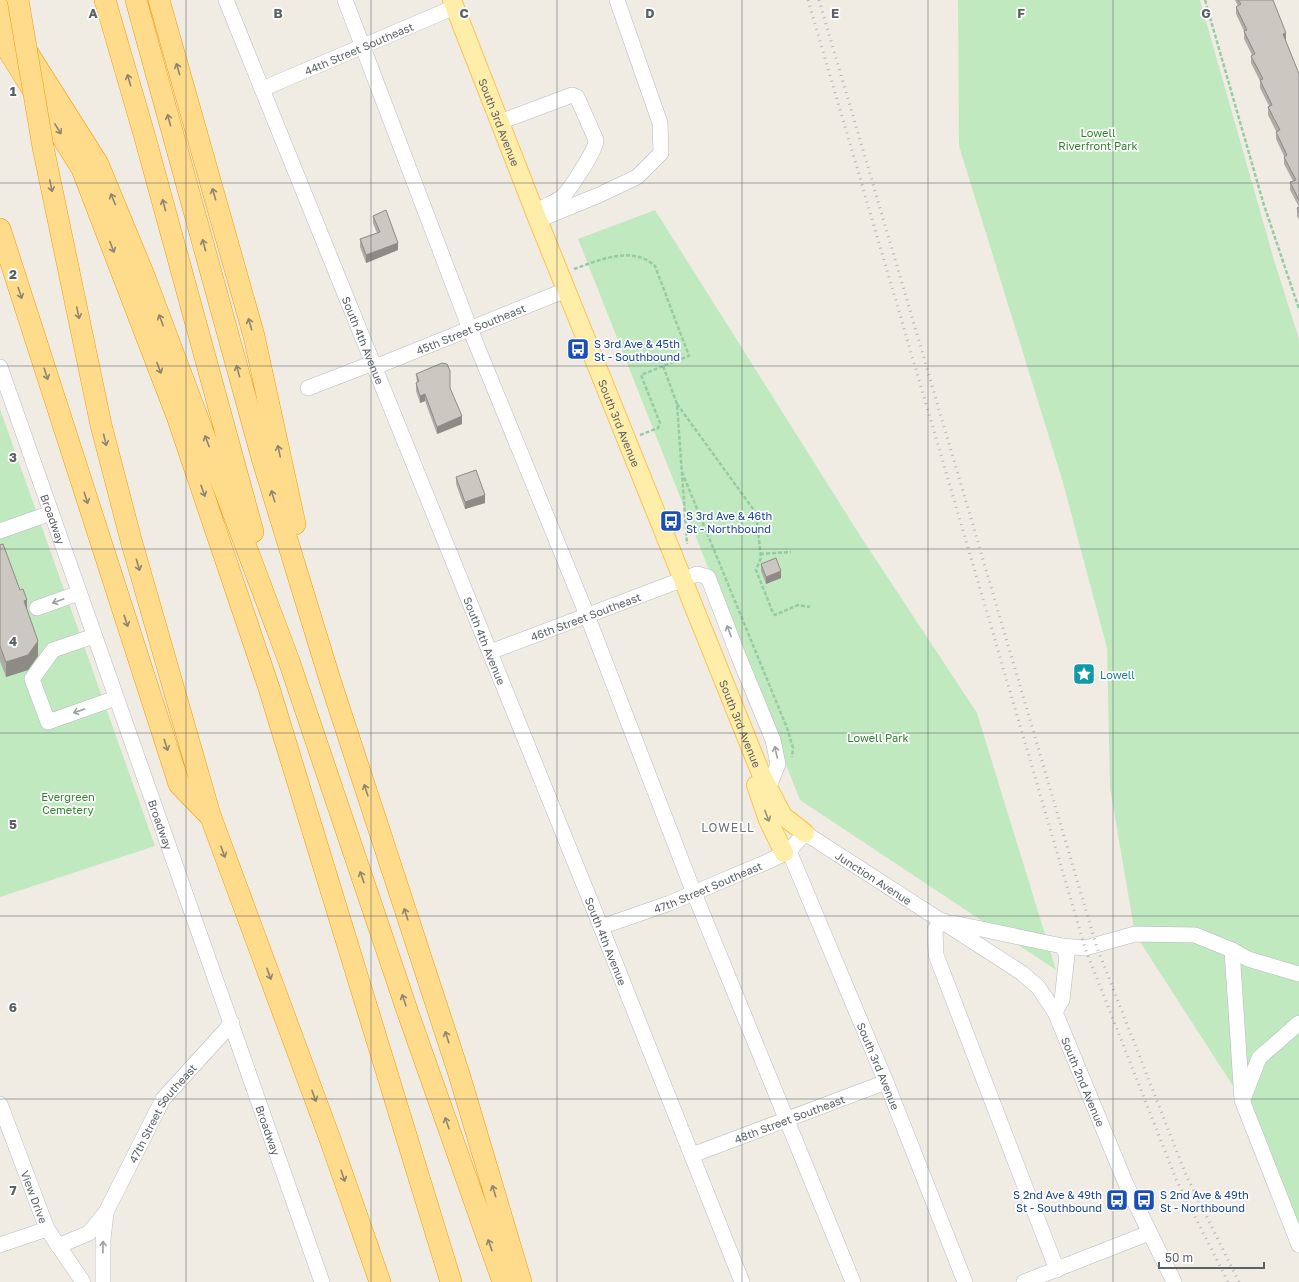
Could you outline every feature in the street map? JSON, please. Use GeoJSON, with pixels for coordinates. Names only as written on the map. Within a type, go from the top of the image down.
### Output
{"type":"FeatureCollection","features":[{"type":"Feature","properties":{"kind":"highway"},"geometry":{"type":"LineString","coordinates":[[18,0],[43,147],[101,425],[131,540],[210,815],[330,1139],[380,1282]]}},
{"type":"Feature","properties":{"kind":"highway"},"geometry":{"type":"LineString","coordinates":[[105,0],[144,134],[289,662]]}},
{"type":"Feature","properties":{"kind":"highway"},"geometry":{"type":"LineString","coordinates":[[136,0],[262,458],[330,680],[459,1074],[521,1282]]}},
{"type":"Feature","properties":{"kind":"highway"},"geometry":{"type":"LineString","coordinates":[[159,0],[255,344],[330,680]]}},
{"type":"Feature","properties":{"kind":"highway"},"geometry":{"type":"LineString","coordinates":[[0,9],[98,164],[145,278],[289,662],[409,1016],[503,1282]]}},
{"type":"Feature","properties":{"kind":"highway"},"geometry":{"type":"LineString","coordinates":[[0,37],[82,169],[178,416],[269,688],[451,1282]]}},
{"type":"Feature","properties":{"kind":"highway"},"geometry":{"type":"LineString","coordinates":[[0,229],[179,784],[210,815]]}},
{"type":"Feature","properties":{"kind":"main road","name":"South 3rd Avenue"},"geometry":{"type":"LineString","coordinates":[[454,4],[536,216],[671,553],[768,789],[782,816],[805,833]]}},
{"type":"Feature","properties":{"kind":"main road"},"geometry":{"type":"LineString","coordinates":[[735,711],[754,781],[768,820],[786,852]]}},
{"type":"Feature","properties":{"kind":"street","name":"South 4th Avenue"},"geometry":{"type":"LineString","coordinates":[[226,0],[601,927],[742,1282]]}},
{"type":"Feature","properties":{"kind":"street"},"geometry":{"type":"LineString","coordinates":[[345,0],[470,329],[587,615],[694,893],[785,1120],[853,1282]]}},
{"type":"Feature","properties":{"kind":"street"},"geometry":{"type":"LineString","coordinates":[[536,216],[599,195],[637,176],[661,153],[660,123],[617,0]]}},
{"type":"Feature","properties":{"kind":"street","name":"44th Street Southeast"},"geometry":{"type":"LineString","coordinates":[[262,89],[454,4]]}},
{"type":"Feature","properties":{"kind":"street"},"geometry":{"type":"LineString","coordinates":[[500,122],[572,95],[577,97],[596,140],[593,152],[563,196],[536,216]]}},
{"type":"Feature","properties":{"kind":"street","name":"45th Street Southeast"},"geometry":{"type":"LineString","coordinates":[[308,388],[470,329],[563,282]]}},
{"type":"Feature","properties":{"kind":"street","name":"Broadway"},"geometry":{"type":"LineString","coordinates":[[0,367],[322,1282]]}},
{"type":"Feature","properties":{"kind":"street"},"geometry":{"type":"LineString","coordinates":[[0,531],[51,513]]}},
{"type":"Feature","properties":{"kind":"street","name":"46th Street Southeast"},"geometry":{"type":"LineString","coordinates":[[490,652],[697,574],[708,577],[773,740],[778,764],[768,789]]}},
{"type":"Feature","properties":{"kind":"street"},"geometry":{"type":"LineString","coordinates":[[37,608],[79,593]]}},
{"type":"Feature","properties":{"kind":"street"},"geometry":{"type":"LineString","coordinates":[[94,636],[53,650],[32,679],[48,722],[116,698]]}},
{"type":"Feature","properties":{"kind":"street","name":"47th Street Southeast"},"geometry":{"type":"LineString","coordinates":[[601,927],[670,903],[786,852],[805,833]]}},
{"type":"Feature","properties":{"kind":"street","name":"Junction Avenue"},"geometry":{"type":"LineString","coordinates":[[805,833],[944,921]]}},
{"type":"Feature","properties":{"kind":"street","name":"South 3rd Avenue"},"geometry":{"type":"LineString","coordinates":[[786,852],[886,1082],[965,1282]]}},
{"type":"Feature","properties":{"kind":"street"},"geometry":{"type":"LineString","coordinates":[[1057,1270],[936,955],[935,929],[944,921],[1062,946],[1085,948],[1135,934],[1195,935],[1232,950],[1248,959],[1299,974]]}},
{"type":"Feature","properties":{"kind":"street","name":"South 2nd Avenue"},"geometry":{"type":"LineString","coordinates":[[944,921],[1022,973],[1038,988],[1055,1012],[1126,1184],[1174,1282]]}},
{"type":"Feature","properties":{"kind":"street"},"geometry":{"type":"LineString","coordinates":[[1055,1012],[1062,1000],[1067,955],[1062,946]]}},
{"type":"Feature","properties":{"kind":"street"},"geometry":{"type":"LineString","coordinates":[[1232,950],[1242,1100],[1299,1245]]}},
{"type":"Feature","properties":{"kind":"street","name":"47th Street Southeast"},"geometry":{"type":"LineString","coordinates":[[58,1246],[89,1233],[106,1212],[163,1099],[232,1023]]}},
{"type":"Feature","properties":{"kind":"street"},"geometry":{"type":"LineString","coordinates":[[1242,1100],[1259,1058],[1299,1023]]}},
{"type":"Feature","properties":{"kind":"street","name":"48th Street Southeast"},"geometry":{"type":"LineString","coordinates":[[692,1155],[886,1082]]}},
{"type":"Feature","properties":{"kind":"street","name":"View Drive"},"geometry":{"type":"LineString","coordinates":[[0,1104],[47,1229],[83,1282]]}},
{"type":"Feature","properties":{"kind":"street","name":"47th Street Southeast"},"geometry":{"type":"LineString","coordinates":[[103,1282],[103,1240],[106,1212]]}},
{"type":"Feature","properties":{"kind":"street"},"geometry":{"type":"LineString","coordinates":[[0,1245],[47,1229]]}},
{"type":"Feature","properties":{"kind":"street"},"geometry":{"type":"LineString","coordinates":[[1024,1282],[1149,1233]]}},
{"type":"Feature","properties":{"kind":"path"},"geometry":{"type":"LineString","coordinates":[[1205,0],[1263,202],[1299,309]]}},
{"type":"Feature","properties":{"kind":"path"},"geometry":{"type":"LineString","coordinates":[[563,282],[618,256],[629,254],[647,259],[655,266],[689,356],[641,375],[658,419],[658,428],[626,440]]}},
{"type":"Feature","properties":{"kind":"path"},"geometry":{"type":"LineString","coordinates":[[663,366],[677,404],[756,513],[760,554],[760,563],[756,570],[775,615],[798,605],[810,607]]}},
{"type":"Feature","properties":{"kind":"path"},"geometry":{"type":"LineString","coordinates":[[671,553],[687,548],[677,404]]}},
{"type":"Feature","properties":{"kind":"path"},"geometry":{"type":"LineString","coordinates":[[760,554],[791,552]]}},
{"type":"Feature","properties":{"kind":"green space","name":"Lowell Riverfront Park"},"geometry":{"type":"Polygon","coordinates":[[[958,0],[1200,0],[1274,260],[1299,339],[1299,1245],[1242,1100],[1135,934],[1110,788],[1107,648],[1062,479],[959,146],[958,0]]]}},
{"type":"Feature","properties":{"kind":"green space","name":"Lowell Park"},"geometry":{"type":"Polygon","coordinates":[[[655,210],[861,537],[977,713],[1056,970],[800,800],[578,239],[655,210]]]}},
{"type":"Feature","properties":{"kind":"green space","name":"Evergreen Cemetery"},"geometry":{"type":"Polygon","coordinates":[[[0,409],[155,846],[0,897],[0,409]]]}},
{"type":"Feature","properties":{"kind":"building"},"geometry":{"type":"Polygon","coordinates":[[[1238,0],[1273,0],[1286,33],[1283,34],[1299,74],[1299,200],[1290,182],[1296,180],[1284,157],[1287,155],[1276,132],[1280,130],[1268,107],[1272,105],[1260,80],[1263,79],[1251,56],[1255,54],[1244,31],[1247,30],[1236,7],[1241,4],[1238,0]]]}},
{"type":"Feature","properties":{"kind":"building"},"geometry":{"type":"Polygon","coordinates":[[[386,210],[398,243],[366,255],[360,239],[380,232],[373,216],[386,210]]]}},
{"type":"Feature","properties":{"kind":"building"},"geometry":{"type":"Polygon","coordinates":[[[442,363],[447,364],[450,371],[450,388],[462,416],[437,427],[425,394],[420,396],[416,383],[419,381],[416,374],[442,363]]]}},
{"type":"Feature","properties":{"kind":"building"},"geometry":{"type":"Polygon","coordinates":[[[476,470],[485,495],[465,502],[456,477],[476,470]]]}},
{"type":"Feature","properties":{"kind":"building"},"geometry":{"type":"Polygon","coordinates":[[[3,544],[20,590],[23,589],[27,600],[24,601],[38,641],[28,655],[6,662],[0,646],[0,545],[3,544]]]}},
{"type":"Feature","properties":{"kind":"building"},"geometry":{"type":"Polygon","coordinates":[[[776,558],[781,571],[766,577],[761,564],[776,558]]]}},
{"type":"Feature","properties":{"kind":"railway"},"geometry":{"type":"LineString","coordinates":[[808,0],[1085,948],[1176,1179],[1228,1282]]}},
{"type":"Feature","properties":{"kind":"railway"},"geometry":{"type":"LineString","coordinates":[[819,0],[1096,945],[1186,1175],[1239,1282]]}},
{"type":"Feature","properties":{"kind":"place","name":"S 3rd Ave & 45th St - Southbound"},"geometry":{"type":"Point","coordinates":[578,349]}},
{"type":"Feature","properties":{"kind":"place","name":"S 3rd Ave & 46th St - Northbound"},"geometry":{"type":"Point","coordinates":[671,521]}},
{"type":"Feature","properties":{"kind":"place","name":"Lowell"},"geometry":{"type":"Point","coordinates":[1084,674]}},
{"type":"Feature","properties":{"kind":"place","name":"S 2nd Ave & 49th St - Southbound"},"geometry":{"type":"Point","coordinates":[1117,1200]}},
{"type":"Feature","properties":{"kind":"place","name":"S 2nd Ave & 49th St - Northbound"},"geometry":{"type":"Point","coordinates":[1144,1200]}},
{"type":"Feature","properties":{"kind":"district","name":"LOWELL"},"geometry":{"type":"Point","coordinates":[728,827]}}]}
